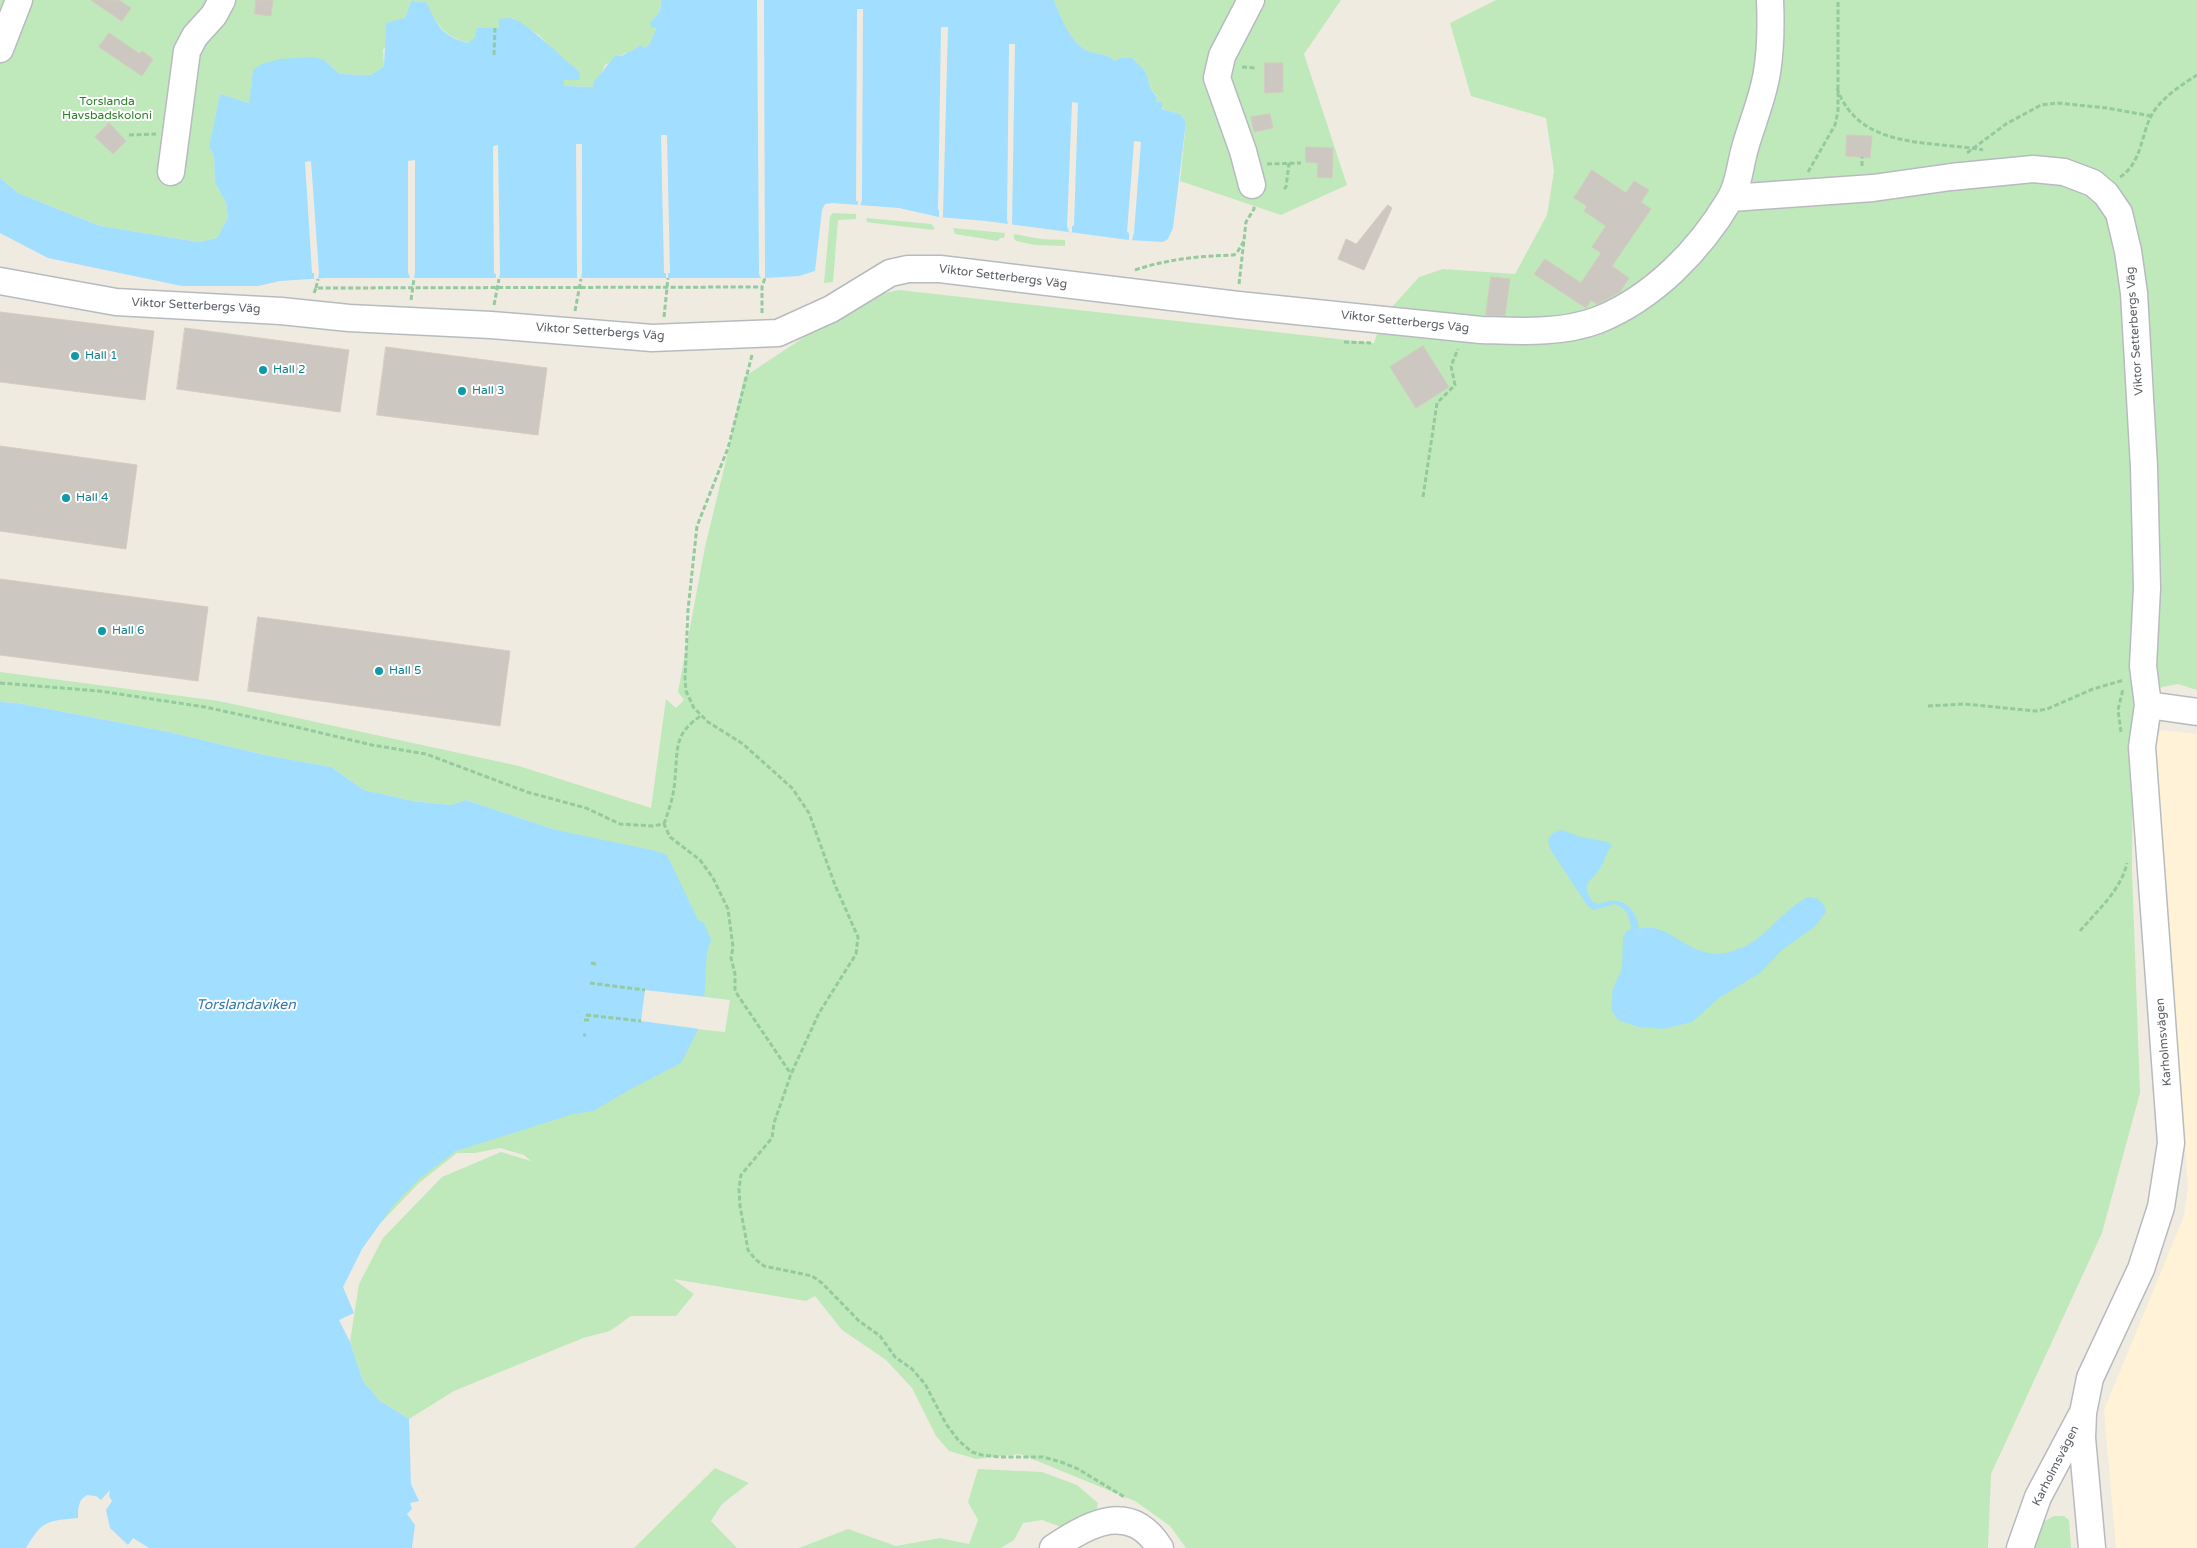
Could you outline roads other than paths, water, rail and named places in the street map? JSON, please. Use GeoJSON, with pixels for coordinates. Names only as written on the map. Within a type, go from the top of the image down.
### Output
{"type":"FeatureCollection","features":[{"type":"Feature","properties":{"kind":"street"},"geometry":{"type":"LineString","coordinates":[[0,49],[19,0]]}},
{"type":"Feature","properties":{"kind":"street"},"geometry":{"type":"LineString","coordinates":[[171,172],[187,51],[194,36],[214,15],[222,0]]}},
{"type":"Feature","properties":{"kind":"street"},"geometry":{"type":"LineString","coordinates":[[1249,175],[1243,151],[1217,78],[1220,60],[1251,0]]}},
{"type":"Feature","properties":{"kind":"street","name":"Viktor Setterbergs Väg"},"geometry":{"type":"LineString","coordinates":[[0,281],[116,302],[662,337],[758,336],[778,333],[831,309],[890,273],[908,269],[940,269],[1238,306],[1473,329],[1520,331],[1567,328],[1598,320],[1628,304],[1664,280],[1706,233],[1731,198],[1767,74],[1771,42],[1770,0]]}},
{"type":"Feature","properties":{"kind":"street","name":"Viktor Setterbergs Väg"},"geometry":{"type":"LineString","coordinates":[[1731,198],[1873,188],[1951,177],[2033,169],[2064,172],[2094,183],[2106,194],[2119,213],[2128,251],[2134,293],[2144,467],[2146,588],[2143,666],[2148,705]]}},
{"type":"Feature","properties":{"kind":"street"},"geometry":{"type":"LineString","coordinates":[[2148,705],[2197,712]]}},
{"type":"Feature","properties":{"kind":"street","name":"Karholmsvägen"},"geometry":{"type":"LineString","coordinates":[[2092,1548],[2082,1438],[2083,1413],[2090,1378],[2141,1269],[2156,1225],[2161,1207],[2171,1142],[2168,1077],[2142,747],[2148,705]]}},
{"type":"Feature","properties":{"kind":"street","name":"Karholmsvägen"},"geometry":{"type":"LineString","coordinates":[[2020,1548],[2038,1497],[2083,1413]]}},
{"type":"Feature","properties":{"kind":"street"},"geometry":{"type":"LineString","coordinates":[[1053,1548],[1097,1523],[1119,1519],[1136,1524],[1149,1534],[1160,1548]]}},
{"type":"Feature","properties":{"kind":"water"},"geometry":{"type":"Polygon","coordinates":[[[661,0],[1054,0],[1066,28],[1080,46],[1090,52],[1112,58],[1115,61],[1120,58],[1132,58],[1146,72],[1151,90],[1157,97],[1156,102],[1162,102],[1162,109],[1180,114],[1186,122],[1173,228],[1168,239],[1163,242],[1129,240],[986,221],[939,217],[899,208],[832,203],[825,204],[822,210],[815,271],[799,276],[765,278],[325,278],[280,281],[258,286],[182,286],[48,258],[0,233],[0,178],[18,193],[100,226],[198,242],[217,238],[228,218],[226,202],[215,183],[214,155],[209,147],[220,94],[249,103],[253,70],[262,64],[280,59],[312,57],[324,60],[340,74],[370,75],[384,67],[386,23],[405,18],[411,1],[426,2],[441,29],[451,37],[468,43],[475,37],[477,28],[500,28],[498,19],[510,18],[517,20],[580,72],[579,80],[564,80],[564,86],[593,87],[594,81],[615,56],[621,56],[633,51],[640,45],[645,48],[650,43],[656,29],[655,27],[652,28],[650,23],[660,12],[661,0]]]}},
{"type":"Feature","properties":{"kind":"water","name":"Torslandaviken"},"geometry":{"type":"Polygon","coordinates":[[[0,702],[17,703],[169,732],[265,755],[331,767],[364,790],[413,801],[450,805],[466,800],[556,830],[656,851],[667,855],[698,920],[704,923],[711,940],[707,952],[704,1001],[697,1032],[681,1063],[593,1111],[573,1114],[456,1151],[420,1178],[392,1207],[362,1249],[343,1287],[354,1313],[339,1320],[350,1342],[363,1381],[379,1400],[409,1419],[411,1484],[419,1501],[410,1503],[412,1509],[407,1514],[415,1525],[412,1548],[149,1548],[133,1538],[128,1545],[110,1528],[106,1510],[112,1501],[109,1496],[110,1490],[101,1500],[96,1496],[87,1495],[84,1497],[79,1505],[78,1518],[52,1521],[46,1524],[41,1527],[26,1548],[0,1548],[0,702]]]}},
{"type":"Feature","properties":{"kind":"water"},"geometry":{"type":"Polygon","coordinates":[[[1562,830],[1581,837],[1608,842],[1612,846],[1603,864],[1588,884],[1587,892],[1593,902],[1599,904],[1615,901],[1625,904],[1637,919],[1639,929],[1651,928],[1662,931],[1693,948],[1705,952],[1718,954],[1744,947],[1808,897],[1820,901],[1824,905],[1826,912],[1814,927],[1782,950],[1760,973],[1719,998],[1692,1022],[1663,1029],[1639,1027],[1618,1020],[1611,1009],[1613,988],[1622,969],[1623,938],[1627,931],[1631,929],[1629,917],[1622,908],[1615,904],[1593,910],[1587,905],[1550,849],[1548,840],[1553,833],[1562,830]]]}},
{"type":"Feature","properties":{"kind":"place","name":"Hall 1"},"geometry":{"type":"Point","coordinates":[75,356]}},
{"type":"Feature","properties":{"kind":"place","name":"Hall 2"},"geometry":{"type":"Point","coordinates":[263,370]}},
{"type":"Feature","properties":{"kind":"place","name":"Hall 3"},"geometry":{"type":"Point","coordinates":[462,391]}},
{"type":"Feature","properties":{"kind":"place","name":"Hall 4"},"geometry":{"type":"Point","coordinates":[66,498]}},
{"type":"Feature","properties":{"kind":"place","name":"Hall 6"},"geometry":{"type":"Point","coordinates":[102,631]}},
{"type":"Feature","properties":{"kind":"place","name":"Hall 5"},"geometry":{"type":"Point","coordinates":[379,671]}},
{"type":"Feature","properties":{"kind":"park label","name":"Torslanda Havsbadskoloni"},"geometry":{"type":"Point","coordinates":[107,109]}}]}
